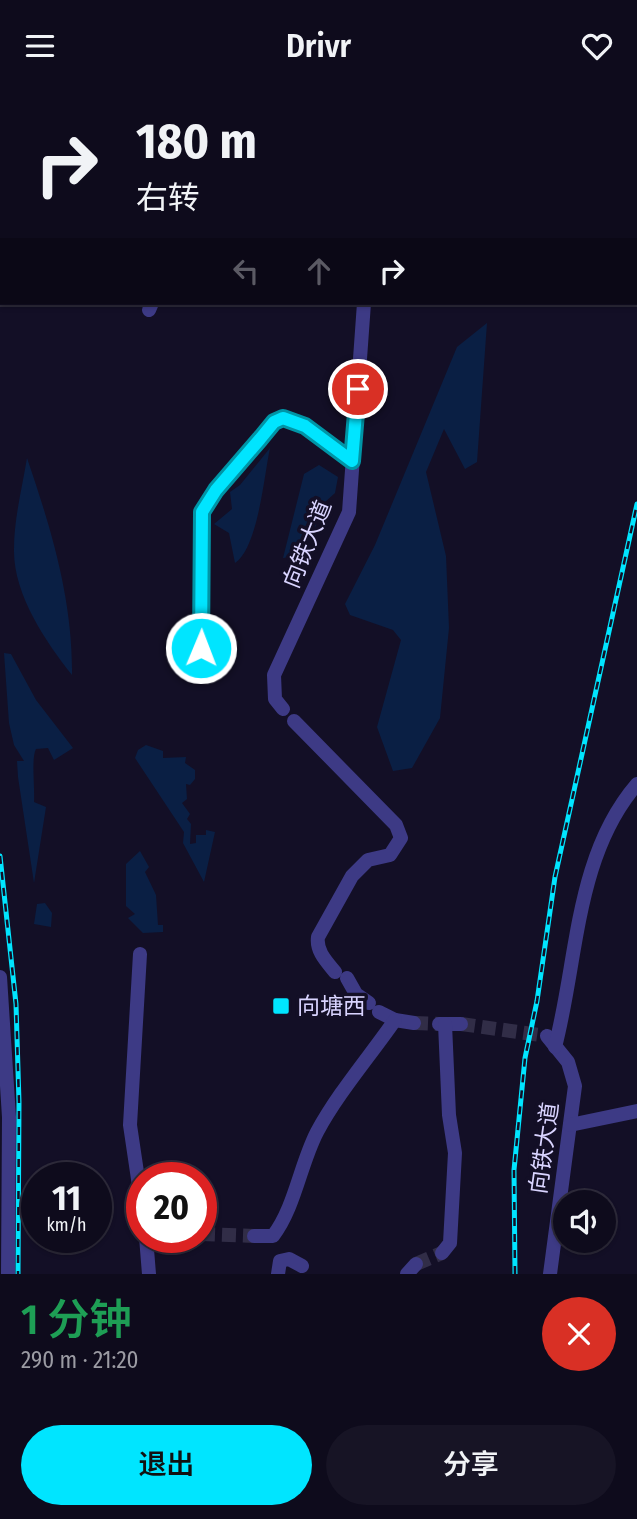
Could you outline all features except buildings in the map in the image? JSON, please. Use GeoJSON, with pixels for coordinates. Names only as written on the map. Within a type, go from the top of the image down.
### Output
{"type":"FeatureCollection","features":[{"type":"Feature","properties":{"kind":"street","name":"向铁大道"},"geometry":{"type":"LineString","coordinates":[[283,709],[275,699],[274,675],[349,512],[364,305]]}},
{"type":"Feature","properties":{"kind":"street"},"geometry":{"type":"LineString","coordinates":[[201,676],[202,512],[216,490],[274,422],[283,418],[305,426],[352,461]]}},
{"type":"Feature","properties":{"kind":"street"},"geometry":{"type":"LineString","coordinates":[[294,721],[396,825],[401,838],[390,855],[368,860],[352,876],[318,937],[322,956],[356,994],[374,1008],[396,1020],[414,1023]]}},
{"type":"Feature","properties":{"kind":"street","name":"向铁大道"},"geometry":{"type":"LineString","coordinates":[[550,1274],[575,1086],[568,1062],[551,1041],[583,900],[601,842],[619,805],[637,784]]}},
{"type":"Feature","properties":{"kind":"street"},"geometry":{"type":"LineString","coordinates":[[135,1162],[130,1125],[140,954]]}},
{"type":"Feature","properties":{"kind":"street"},"geometry":{"type":"LineString","coordinates":[[0,977],[9,1117],[8,1274]]}},
{"type":"Feature","properties":{"kind":"street"},"geometry":{"type":"LineString","coordinates":[[254,1236],[273,1235],[286,1219],[298,1174],[319,1129],[396,1020]]}},
{"type":"Feature","properties":{"kind":"street"},"geometry":{"type":"LineString","coordinates":[[442,1253],[450,1243],[455,1153],[449,1115],[442,1024],[461,1024]]}},
{"type":"Feature","properties":{"kind":"street"},"geometry":{"type":"LineString","coordinates":[[570,1125],[637,1111]]}},
{"type":"Feature","properties":{"kind":"street"},"geometry":{"type":"LineString","coordinates":[[147,1253],[149,1274]]}},
{"type":"Feature","properties":{"kind":"street"},"geometry":{"type":"LineString","coordinates":[[278,1274],[280,1261],[289,1259],[302,1266]]}},
{"type":"Feature","properties":{"kind":"water"},"geometry":{"type":"Polygon","coordinates":[[[487,323],[477,462],[465,469],[444,429],[426,472],[446,556],[449,628],[440,718],[412,768],[393,771],[377,727],[401,640],[393,630],[350,615],[345,604],[375,545],[457,347],[487,323]]]}},
{"type":"Feature","properties":{"kind":"water"},"geometry":{"type":"Polygon","coordinates":[[[270,448],[255,527],[243,555],[235,563],[229,533],[214,524],[232,509],[230,492],[240,485],[270,448]]]}},
{"type":"Feature","properties":{"kind":"water"},"geometry":{"type":"Polygon","coordinates":[[[27,458],[52,538],[65,592],[72,675],[33,617],[15,566],[15,526],[27,458]]]}},
{"type":"Feature","properties":{"kind":"water"},"geometry":{"type":"Polygon","coordinates":[[[319,465],[338,477],[335,493],[325,502],[311,538],[301,539],[295,565],[290,557],[283,558],[304,474],[319,465]]]}},
{"type":"Feature","properties":{"kind":"water"},"geometry":{"type":"Polygon","coordinates":[[[4,653],[11,654],[36,700],[73,748],[54,760],[48,748],[36,749],[33,766],[34,802],[46,807],[34,883],[18,777],[17,761],[24,761],[14,745],[9,723],[4,653]]]}},
{"type":"Feature","properties":{"kind":"water"},"geometry":{"type":"Polygon","coordinates":[[[146,745],[163,751],[163,758],[186,757],[185,763],[195,770],[195,779],[190,785],[186,784],[187,799],[182,803],[190,814],[187,819],[191,824],[190,844],[196,843],[196,835],[206,835],[206,830],[215,832],[204,882],[183,843],[184,832],[135,758],[138,750],[146,745]]]}},
{"type":"Feature","properties":{"kind":"water"},"geometry":{"type":"Polygon","coordinates":[[[140,851],[149,867],[145,872],[156,895],[158,925],[163,925],[163,932],[143,933],[128,918],[135,914],[126,906],[126,864],[140,851]]]}},
{"type":"Feature","properties":{"kind":"water"},"geometry":{"type":"Polygon","coordinates":[[[45,903],[52,913],[51,927],[34,924],[37,904],[45,903]]]}},
{"type":"Feature","properties":{"kind":"tunnel"},"geometry":{"type":"LineString","coordinates":[[414,1023],[439,1024]]}},
{"type":"Feature","properties":{"kind":"tunnel"},"geometry":{"type":"LineString","coordinates":[[461,1024],[547,1036]]}},
{"type":"Feature","properties":{"kind":"tunnel"},"geometry":{"type":"LineString","coordinates":[[217,1235],[254,1236]]}},
{"type":"Feature","properties":{"kind":"tunnel"},"geometry":{"type":"LineString","coordinates":[[416,1264],[442,1253]]}},
{"type":"Feature","properties":{"kind":"railway"},"geometry":{"type":"LineString","coordinates":[[515,1274],[514,1170],[525,1058],[537,1001],[555,877],[637,504]]}},
{"type":"Feature","properties":{"kind":"railway"},"geometry":{"type":"LineString","coordinates":[[0,856],[16,1004],[19,1102],[18,1274]]}},
{"type":"Feature","properties":{"kind":"place","name":"向塘西"},"geometry":{"type":"Point","coordinates":[281,1006]}},
{"type":"Feature","properties":{"kind":"route"},"geometry":{"type":"LineString","coordinates":[[201,648],[202,512],[216,490],[274,422],[283,418],[305,426],[352,461],[358,389]]}}]}
